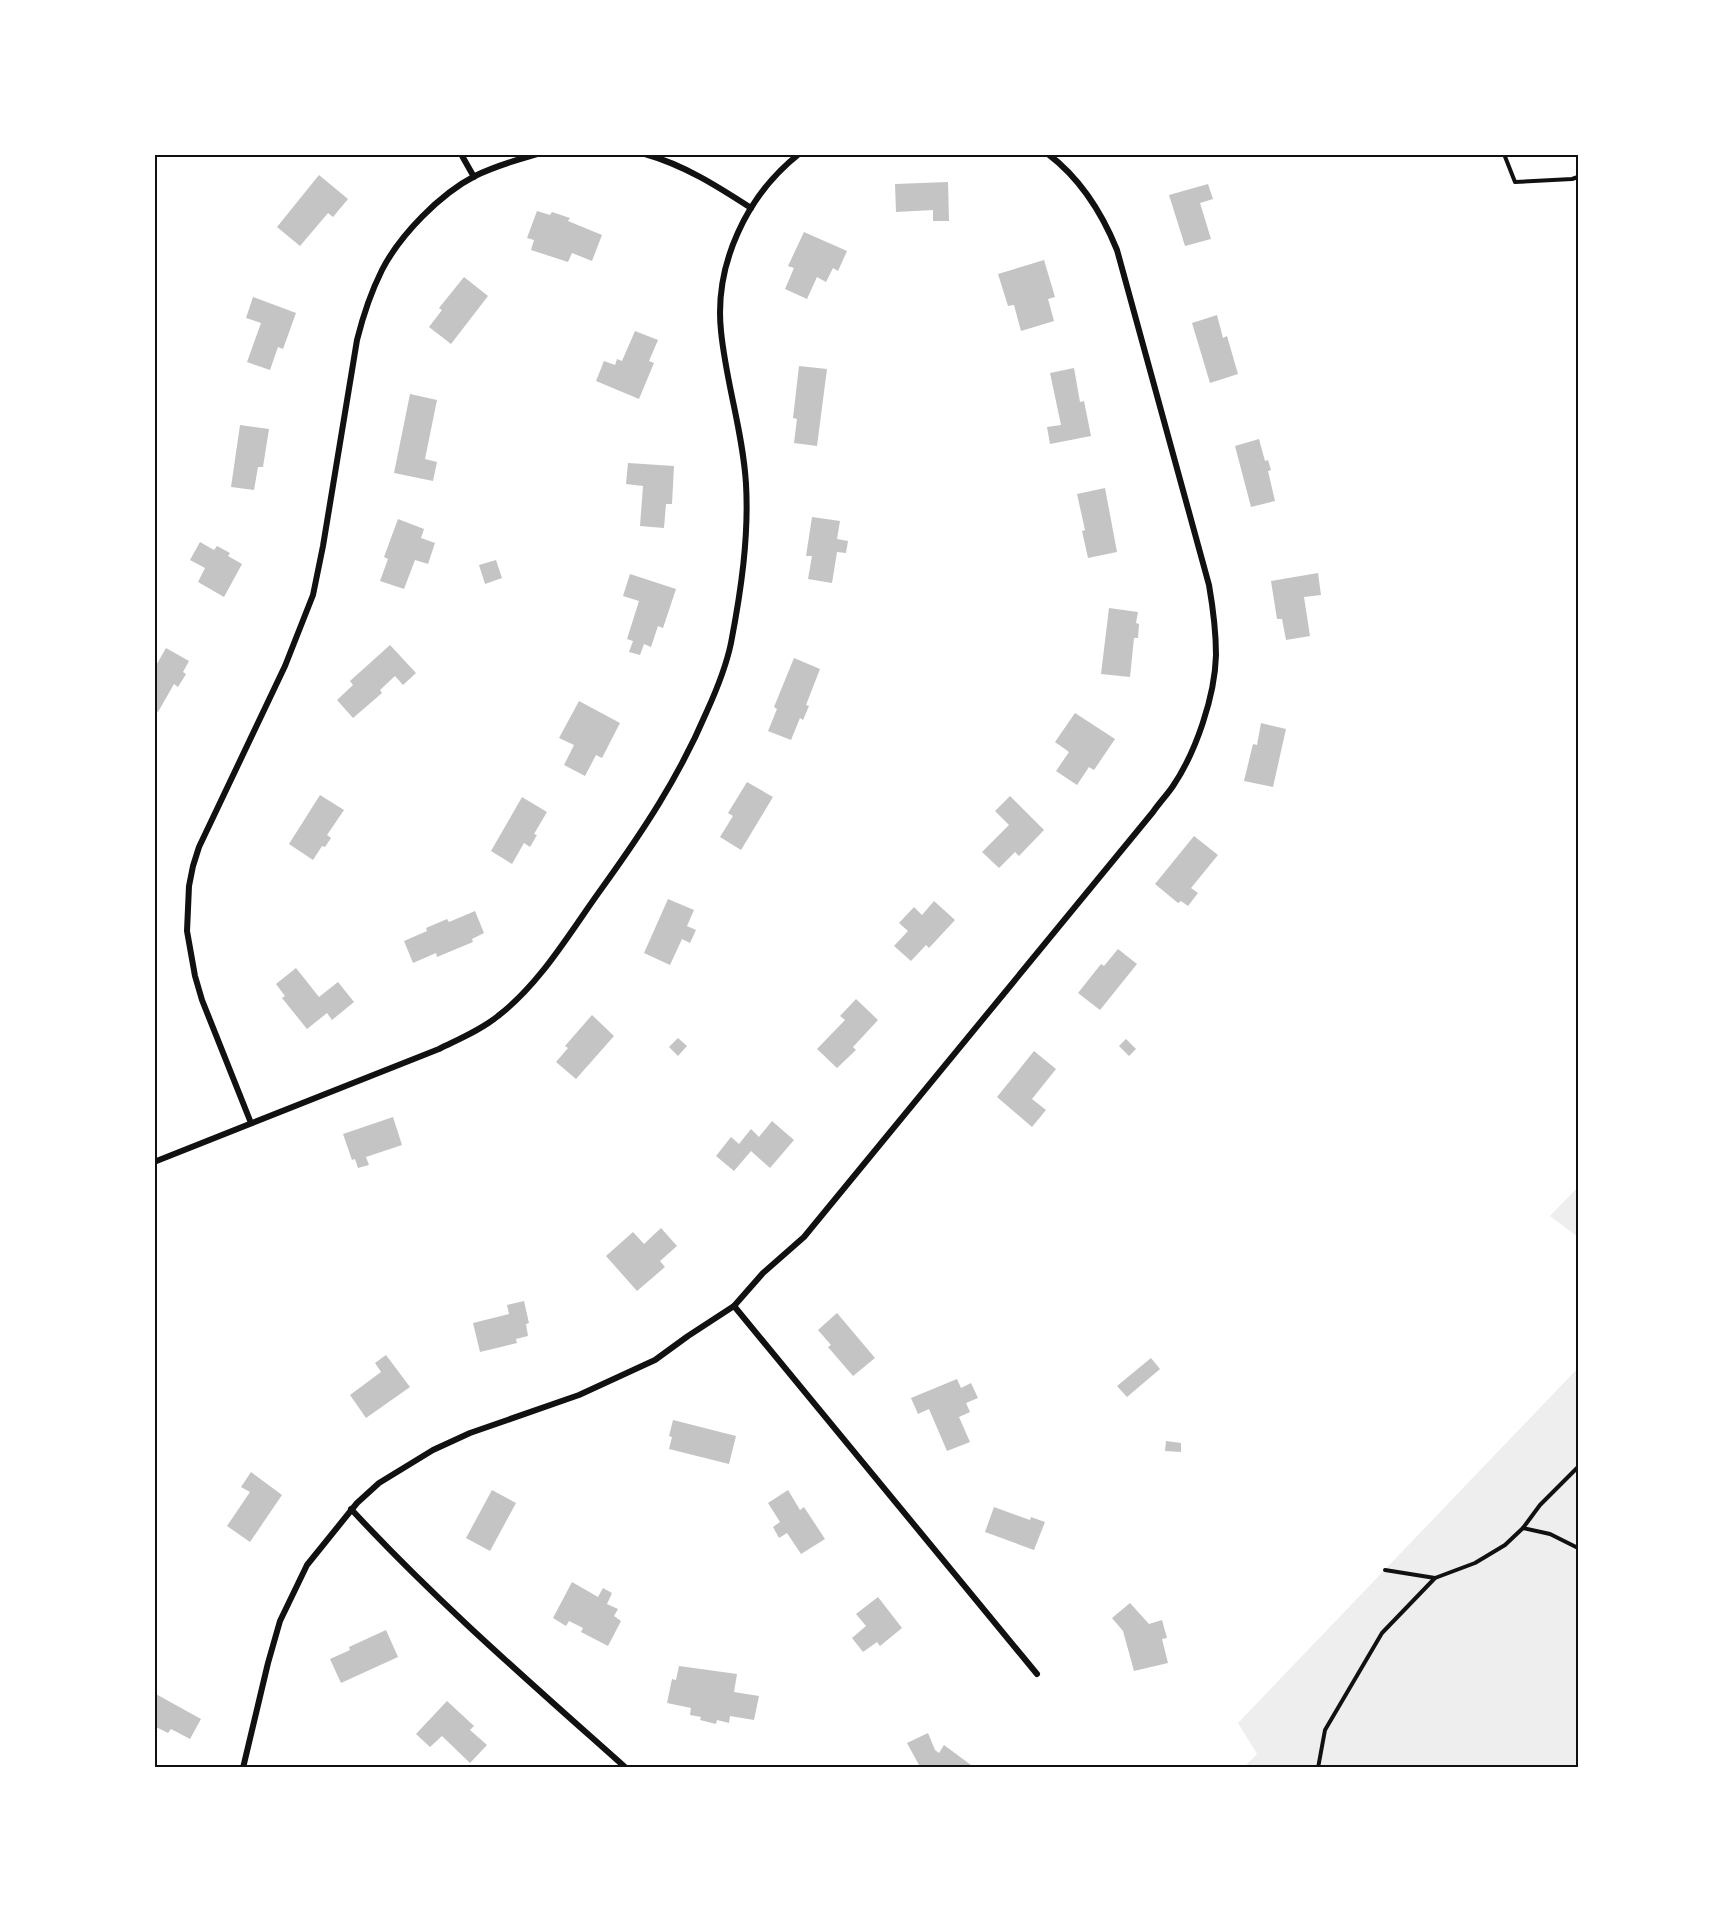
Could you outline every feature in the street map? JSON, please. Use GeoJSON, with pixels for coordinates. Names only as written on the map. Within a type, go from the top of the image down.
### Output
{"type":"FeatureCollection","features":[{"type":"Feature","properties":{"kind":"street"},"geometry":{"type":"LineString","coordinates":[[461,154],[474,177]]}},
{"type":"Feature","properties":{"kind":"street"},"geometry":{"type":"LineString","coordinates":[[251,1123],[202,1000],[195,976],[187,931],[189,886],[193,866],[208,827],[292,651],[313,595],[357,340],[363,316],[382,269],[412,229],[449,193],[474,177],[501,165],[537,154]]}},
{"type":"Feature","properties":{"kind":"street"},"geometry":{"type":"LineString","coordinates":[[645,154],[699,176],[751,208]]}},
{"type":"Feature","properties":{"kind":"street"},"geometry":{"type":"LineString","coordinates":[[154,1162],[439,1048],[472,1033],[498,1017],[538,976],[649,822],[677,775],[718,687],[730,645],[743,564],[746,484],[741,437],[720,329],[725,273],[732,246],[751,208],[776,175],[799,154]]}},
{"type":"Feature","properties":{"kind":"street"},"geometry":{"type":"LineString","coordinates":[[243,1767],[280,1621],[307,1565],[351,1509],[379,1483],[433,1450],[470,1433],[579,1395],[655,1360],[734,1306],[763,1273],[804,1237],[1173,786],[1190,756],[1211,691],[1216,657],[1215,621],[1209,585],[1117,250],[1092,201],[1075,179],[1048,154]]}},
{"type":"Feature","properties":{"kind":"street"},"geometry":{"type":"LineString","coordinates":[[734,1306],[1037,1674]]}},
{"type":"Feature","properties":{"kind":"street"},"geometry":{"type":"LineString","coordinates":[[351,1509],[394,1556],[626,1767]]}},
{"type":"Feature","properties":{"kind":"path"},"geometry":{"type":"LineString","coordinates":[[1504,154],[1515,182],[1572,180],[1578,177]]}},
{"type":"Feature","properties":{"kind":"path"},"geometry":{"type":"LineString","coordinates":[[1317,1767],[1325,1730],[1382,1633],[1435,1578],[1475,1563],[1505,1545],[1578,1467]]}},
{"type":"Feature","properties":{"kind":"path"},"geometry":{"type":"LineString","coordinates":[[1523,1528],[1550,1534],[1578,1548]]}},
{"type":"Feature","properties":{"kind":"path"},"geometry":{"type":"LineString","coordinates":[[1385,1570],[1435,1578]]}},
{"type":"Feature","properties":{"kind":"shaded area"},"geometry":{"type":"Polygon","coordinates":[[[1578,1187],[1578,1237],[1550,1216],[1578,1187]]]}},
{"type":"Feature","properties":{"kind":"shaded area"},"geometry":{"type":"Polygon","coordinates":[[[1578,1368],[1578,1767],[1244,1767],[1257,1754],[1238,1723],[1578,1368]]]}},
{"type":"Feature","properties":{"kind":"building"},"geometry":{"type":"Polygon","coordinates":[[[319,175],[348,199],[333,217],[328,213],[300,246],[277,227],[319,175]]]}},
{"type":"Feature","properties":{"kind":"building"},"geometry":{"type":"Polygon","coordinates":[[[948,182],[949,221],[933,221],[933,210],[896,212],[895,184],[948,182]]]}},
{"type":"Feature","properties":{"kind":"building"},"geometry":{"type":"Polygon","coordinates":[[[1208,184],[1213,199],[1200,203],[1211,239],[1185,246],[1169,195],[1208,184]]]}},
{"type":"Feature","properties":{"kind":"building"},"geometry":{"type":"Polygon","coordinates":[[[537,211],[550,215],[552,212],[570,218],[568,221],[602,235],[592,261],[572,253],[568,262],[531,250],[534,240],[527,238],[537,211]]]}},
{"type":"Feature","properties":{"kind":"building"},"geometry":{"type":"Polygon","coordinates":[[[804,232],[847,251],[838,271],[833,268],[826,282],[817,277],[807,299],[785,289],[794,268],[788,266],[804,232]]]}},
{"type":"Feature","properties":{"kind":"building"},"geometry":{"type":"Polygon","coordinates":[[[1044,260],[1055,297],[1048,299],[1054,321],[1021,331],[1014,305],[1008,306],[998,274],[1044,260]]]}},
{"type":"Feature","properties":{"kind":"building"},"geometry":{"type":"Polygon","coordinates":[[[464,277],[488,296],[451,344],[429,327],[442,310],[439,308],[464,277]]]}},
{"type":"Feature","properties":{"kind":"building"},"geometry":{"type":"Polygon","coordinates":[[[253,297],[296,313],[283,349],[278,347],[270,370],[247,362],[261,323],[246,318],[253,297]]]}},
{"type":"Feature","properties":{"kind":"building"},"geometry":{"type":"Polygon","coordinates":[[[1217,315],[1223,338],[1227,336],[1238,374],[1210,383],[1192,323],[1217,315]]]}},
{"type":"Feature","properties":{"kind":"building"},"geometry":{"type":"Polygon","coordinates":[[[635,331],[658,340],[649,361],[654,363],[639,399],[596,381],[604,361],[615,365],[617,359],[622,361],[635,331]]]}},
{"type":"Feature","properties":{"kind":"building"},"geometry":{"type":"Polygon","coordinates":[[[799,366],[827,369],[817,446],[794,443],[797,419],[793,418],[799,366]]]}},
{"type":"Feature","properties":{"kind":"building"},"geometry":{"type":"Polygon","coordinates":[[[1074,368],[1080,402],[1084,401],[1091,436],[1050,444],[1047,427],[1061,425],[1050,373],[1074,368]]]}},
{"type":"Feature","properties":{"kind":"building"},"geometry":{"type":"Polygon","coordinates":[[[410,394],[437,400],[425,459],[437,462],[433,481],[394,473],[410,394]]]}},
{"type":"Feature","properties":{"kind":"building"},"geometry":{"type":"Polygon","coordinates":[[[240,425],[269,429],[263,467],[258,467],[254,490],[231,487],[240,425]]]}},
{"type":"Feature","properties":{"kind":"building"},"geometry":{"type":"Polygon","coordinates":[[[1259,439],[1265,461],[1268,460],[1271,470],[1268,471],[1275,501],[1251,507],[1235,446],[1259,439]]]}},
{"type":"Feature","properties":{"kind":"building"},"geometry":{"type":"Polygon","coordinates":[[[628,463],[674,466],[672,504],[666,504],[664,528],[640,526],[643,486],[626,484],[628,463]]]}},
{"type":"Feature","properties":{"kind":"building"},"geometry":{"type":"Polygon","coordinates":[[[1105,488],[1117,552],[1088,558],[1077,494],[1105,488]]]}},
{"type":"Feature","properties":{"kind":"building"},"geometry":{"type":"Polygon","coordinates":[[[812,517],[840,521],[837,539],[848,541],[846,553],[837,552],[832,583],[808,579],[812,556],[806,556],[812,517]]]}},
{"type":"Feature","properties":{"kind":"building"},"geometry":{"type":"Polygon","coordinates":[[[398,519],[424,529],[421,538],[435,543],[428,564],[415,560],[404,589],[380,581],[388,559],[384,557],[398,519]]]}},
{"type":"Feature","properties":{"kind":"building"},"geometry":{"type":"Polygon","coordinates":[[[200,542],[214,550],[217,546],[230,553],[228,556],[242,564],[224,597],[198,582],[205,568],[190,560],[200,542]]]}},
{"type":"Feature","properties":{"kind":"building"},"geometry":{"type":"Polygon","coordinates":[[[496,560],[502,578],[485,584],[479,565],[496,560]]]}},
{"type":"Feature","properties":{"kind":"building"},"geometry":{"type":"Polygon","coordinates":[[[1318,573],[1321,595],[1304,597],[1310,636],[1286,640],[1282,619],[1277,619],[1271,581],[1318,573]]]}},
{"type":"Feature","properties":{"kind":"building"},"geometry":{"type":"Polygon","coordinates":[[[630,574],[676,589],[663,628],[658,626],[651,647],[644,644],[640,655],[629,652],[633,641],[627,639],[639,601],[623,596],[630,574]]]}},
{"type":"Feature","properties":{"kind":"building"},"geometry":{"type":"Polygon","coordinates":[[[1109,608],[1138,612],[1136,623],[1139,624],[1138,638],[1134,638],[1130,677],[1101,674],[1109,608]]]}},
{"type":"Feature","properties":{"kind":"building"},"geometry":{"type":"Polygon","coordinates":[[[390,645],[416,673],[403,685],[395,676],[380,690],[382,693],[353,718],[337,700],[353,685],[350,681],[390,645]]]}},
{"type":"Feature","properties":{"kind":"building"},"geometry":{"type":"Polygon","coordinates":[[[166,648],[189,661],[183,672],[186,674],[178,687],[174,684],[158,712],[154,709],[154,669],[166,648]]]}},
{"type":"Feature","properties":{"kind":"building"},"geometry":{"type":"Polygon","coordinates":[[[794,658],[820,669],[806,705],[809,706],[803,720],[800,718],[791,740],[768,731],[777,709],[774,707],[794,658]]]}},
{"type":"Feature","properties":{"kind":"building"},"geometry":{"type":"Polygon","coordinates":[[[579,701],[620,723],[602,758],[596,755],[585,776],[564,765],[574,745],[559,738],[579,701]]]}},
{"type":"Feature","properties":{"kind":"building"},"geometry":{"type":"Polygon","coordinates":[[[1075,713],[1115,739],[1094,770],[1089,767],[1077,785],[1056,771],[1069,752],[1055,742],[1075,713]]]}},
{"type":"Feature","properties":{"kind":"building"},"geometry":{"type":"Polygon","coordinates":[[[1261,723],[1286,729],[1273,787],[1244,781],[1253,744],[1257,745],[1261,723]]]}},
{"type":"Feature","properties":{"kind":"building"},"geometry":{"type":"Polygon","coordinates":[[[747,782],[773,797],[741,850],[720,837],[733,816],[728,813],[747,782]]]}},
{"type":"Feature","properties":{"kind":"building"},"geometry":{"type":"Polygon","coordinates":[[[320,795],[344,810],[327,835],[331,838],[325,847],[322,846],[313,860],[289,844],[320,795]]]}},
{"type":"Feature","properties":{"kind":"building"},"geometry":{"type":"Polygon","coordinates":[[[1010,796],[1044,830],[1019,856],[1015,852],[999,868],[982,852],[1009,825],[995,811],[1010,796]]]}},
{"type":"Feature","properties":{"kind":"building"},"geometry":{"type":"Polygon","coordinates":[[[522,797],[547,812],[534,834],[537,835],[530,847],[524,843],[512,864],[491,851],[522,797]]]}},
{"type":"Feature","properties":{"kind":"building"},"geometry":{"type":"Polygon","coordinates":[[[1194,836],[1218,855],[1191,888],[1198,893],[1188,906],[1181,901],[1178,903],[1155,884],[1194,836]]]}},
{"type":"Feature","properties":{"kind":"building"},"geometry":{"type":"Polygon","coordinates":[[[668,899],[694,910],[687,926],[696,930],[690,943],[682,939],[670,965],[644,953],[668,899]]]}},
{"type":"Feature","properties":{"kind":"building"},"geometry":{"type":"Polygon","coordinates":[[[934,901],[955,920],[929,948],[926,945],[911,961],[894,946],[908,931],[899,923],[914,907],[922,915],[934,901]]]}},
{"type":"Feature","properties":{"kind":"building"},"geometry":{"type":"Polygon","coordinates":[[[475,911],[484,933],[472,939],[473,942],[437,957],[436,953],[413,963],[404,941],[447,919],[449,922],[475,911]]]}},
{"type":"Feature","properties":{"kind":"building"},"geometry":{"type":"Polygon","coordinates":[[[1118,949],[1137,964],[1100,1010],[1078,993],[1101,964],[1104,966],[1118,949]]]}},
{"type":"Feature","properties":{"kind":"building"},"geometry":{"type":"Polygon","coordinates":[[[296,968],[319,997],[338,982],[354,1002],[332,1020],[327,1013],[307,1029],[282,998],[285,996],[276,984],[296,968]]]}},
{"type":"Feature","properties":{"kind":"building"},"geometry":{"type":"Polygon","coordinates":[[[856,999],[878,1020],[853,1047],[856,1050],[837,1068],[817,1049],[845,1020],[840,1016],[856,999]]]}},
{"type":"Feature","properties":{"kind":"building"},"geometry":{"type":"Polygon","coordinates":[[[592,1015],[614,1036],[576,1079],[556,1062],[568,1048],[565,1046],[592,1015]]]}},
{"type":"Feature","properties":{"kind":"building"},"geometry":{"type":"Polygon","coordinates":[[[678,1038],[687,1046],[678,1056],[669,1047],[678,1038]]]}},
{"type":"Feature","properties":{"kind":"building"},"geometry":{"type":"Polygon","coordinates":[[[1126,1039],[1136,1049],[1129,1056],[1119,1046],[1126,1039]]]}},
{"type":"Feature","properties":{"kind":"building"},"geometry":{"type":"Polygon","coordinates":[[[1034,1051],[1056,1069],[1032,1099],[1046,1110],[1032,1127],[997,1097],[1034,1051]]]}},
{"type":"Feature","properties":{"kind":"building"},"geometry":{"type":"Polygon","coordinates":[[[393,1117],[402,1145],[366,1157],[369,1165],[358,1168],[355,1159],[352,1160],[343,1134],[393,1117]]]}},
{"type":"Feature","properties":{"kind":"building"},"geometry":{"type":"Polygon","coordinates":[[[772,1121],[794,1140],[770,1168],[751,1151],[734,1171],[716,1156],[731,1137],[739,1144],[751,1129],[759,1137],[772,1121]]]}},
{"type":"Feature","properties":{"kind":"building"},"geometry":{"type":"Polygon","coordinates":[[[661,1228],[677,1246],[660,1261],[665,1267],[637,1291],[606,1256],[633,1232],[644,1244],[661,1228]]]}},
{"type":"Feature","properties":{"kind":"building"},"geometry":{"type":"Polygon","coordinates":[[[524,1301],[529,1323],[526,1324],[528,1336],[516,1339],[517,1343],[480,1352],[473,1323],[509,1314],[507,1305],[524,1301]]]}},
{"type":"Feature","properties":{"kind":"building"},"geometry":{"type":"Polygon","coordinates":[[[837,1313],[875,1358],[853,1376],[828,1347],[831,1345],[818,1330],[837,1313]]]}},
{"type":"Feature","properties":{"kind":"building"},"geometry":{"type":"Polygon","coordinates":[[[386,1355],[410,1387],[366,1418],[350,1395],[381,1372],[375,1363],[386,1355]]]}},
{"type":"Feature","properties":{"kind":"building"},"geometry":{"type":"Polygon","coordinates":[[[1151,1358],[1160,1369],[1127,1397],[1117,1386],[1151,1358]]]}},
{"type":"Feature","properties":{"kind":"building"},"geometry":{"type":"Polygon","coordinates":[[[957,1379],[961,1388],[971,1383],[978,1398],[966,1403],[970,1412],[959,1417],[970,1442],[947,1451],[929,1409],[918,1414],[911,1398],[957,1379]]]}},
{"type":"Feature","properties":{"kind":"building"},"geometry":{"type":"Polygon","coordinates":[[[673,1420],[736,1436],[729,1464],[669,1449],[673,1420]]]}},
{"type":"Feature","properties":{"kind":"building"},"geometry":{"type":"Polygon","coordinates":[[[1166,1441],[1181,1443],[1181,1452],[1165,1451],[1166,1441]]]}},
{"type":"Feature","properties":{"kind":"building"},"geometry":{"type":"Polygon","coordinates":[[[251,1472],[282,1495],[250,1542],[227,1526],[250,1492],[241,1487],[251,1472]]]}},
{"type":"Feature","properties":{"kind":"building"},"geometry":{"type":"Polygon","coordinates":[[[492,1490],[516,1503],[490,1551],[466,1538],[492,1490]]]}},
{"type":"Feature","properties":{"kind":"building"},"geometry":{"type":"Polygon","coordinates":[[[788,1490],[800,1510],[804,1507],[825,1539],[801,1554],[787,1533],[779,1538],[773,1527],[780,1522],[768,1503],[788,1490]]]}},
{"type":"Feature","properties":{"kind":"building"},"geometry":{"type":"Polygon","coordinates":[[[994,1507],[1030,1520],[1031,1517],[1045,1522],[1034,1550],[985,1532],[994,1507]]]}},
{"type":"Feature","properties":{"kind":"building"},"geometry":{"type":"Polygon","coordinates":[[[572,1582],[598,1597],[603,1588],[612,1593],[607,1604],[618,1609],[614,1616],[621,1621],[608,1646],[581,1632],[583,1628],[569,1621],[566,1626],[553,1618],[572,1582]]]}},
{"type":"Feature","properties":{"kind":"building"},"geometry":{"type":"Polygon","coordinates":[[[878,1597],[902,1628],[880,1646],[877,1642],[863,1652],[852,1638],[866,1626],[856,1614],[878,1597]]]}},
{"type":"Feature","properties":{"kind":"building"},"geometry":{"type":"Polygon","coordinates":[[[1130,1603],[1149,1624],[1162,1620],[1167,1638],[1162,1639],[1168,1663],[1134,1671],[1123,1631],[1112,1618],[1130,1603]]]}},
{"type":"Feature","properties":{"kind":"building"},"geometry":{"type":"Polygon","coordinates":[[[386,1630],[398,1657],[341,1683],[330,1659],[350,1650],[349,1647],[386,1630]]]}},
{"type":"Feature","properties":{"kind":"building"},"geometry":{"type":"Polygon","coordinates":[[[679,1666],[737,1674],[734,1692],[759,1696],[754,1720],[730,1716],[729,1723],[717,1720],[716,1724],[690,1715],[691,1708],[667,1703],[672,1679],[676,1680],[679,1666]]]}},
{"type":"Feature","properties":{"kind":"building"},"geometry":{"type":"Polygon","coordinates":[[[154,1693],[201,1719],[190,1739],[171,1729],[168,1733],[154,1726],[154,1693]]]}},
{"type":"Feature","properties":{"kind":"building"},"geometry":{"type":"Polygon","coordinates":[[[447,1701],[474,1726],[470,1730],[487,1745],[470,1763],[442,1736],[430,1747],[416,1734],[447,1701]]]}},
{"type":"Feature","properties":{"kind":"building"},"geometry":{"type":"Polygon","coordinates":[[[928,1733],[935,1750],[939,1753],[944,1745],[975,1768],[923,1768],[907,1743],[928,1733]]]}}]}
